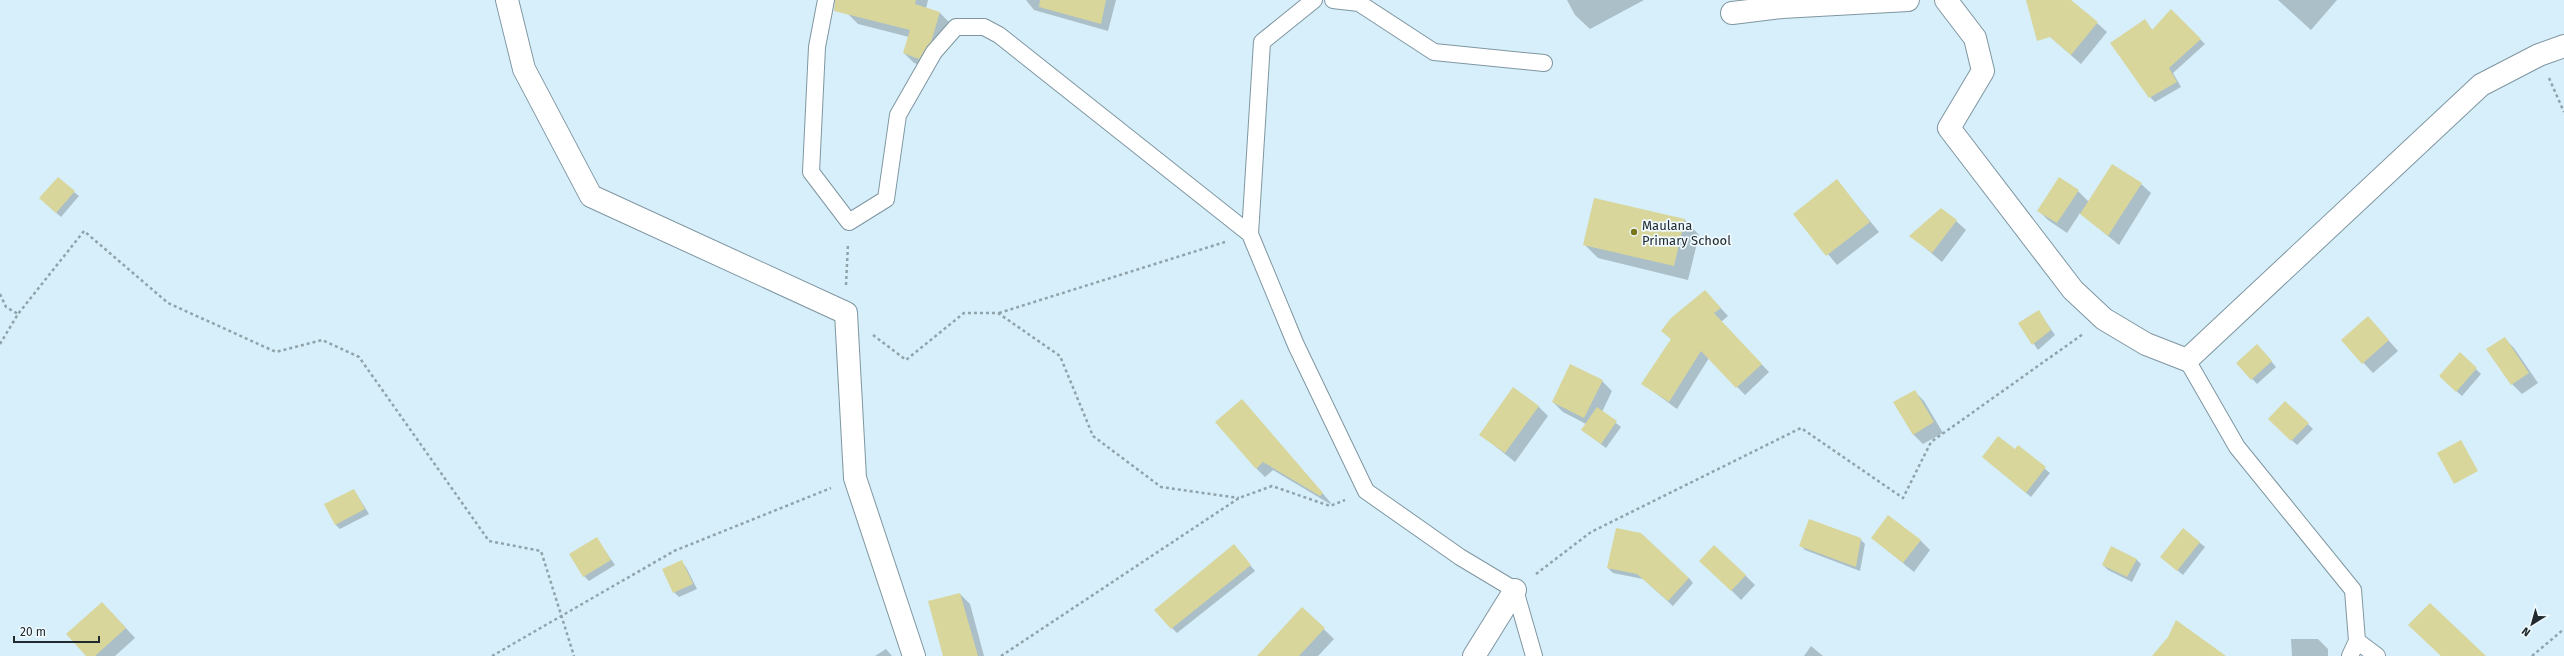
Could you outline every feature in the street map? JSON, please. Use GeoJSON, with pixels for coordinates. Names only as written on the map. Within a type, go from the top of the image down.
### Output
{"type":"FeatureCollection","features":[{"type":"Feature","properties":{"kind":"street"},"geometry":{"type":"LineString","coordinates":[[507,0],[524,69],[591,196],[846,313],[855,478],[914,656]]}},
{"type":"Feature","properties":{"kind":"street"},"geometry":{"type":"LineString","coordinates":[[1732,14],[1782,7],[1908,0]]}},
{"type":"Feature","properties":{"kind":"street"},"geometry":{"type":"LineString","coordinates":[[1946,0],[1975,38],[1983,71],[1948,128],[2073,290],[2104,319],[2146,344],[2187,360],[2481,85],[2539,54],[2564,46]]}},
{"type":"Feature","properties":{"kind":"street"},"geometry":{"type":"LineString","coordinates":[[1474,656],[1514,590]]}},
{"type":"Feature","properties":{"kind":"lane"},"geometry":{"type":"LineString","coordinates":[[826,0],[817,47],[811,172],[849,222],[886,199],[898,115],[934,52],[956,27],[984,27],[999,35],[1250,234]]}},
{"type":"Feature","properties":{"kind":"lane"},"geometry":{"type":"LineString","coordinates":[[1314,0],[1262,42],[1250,234],[1296,345],[1366,491],[1460,557],[1514,590],[1534,656]]}},
{"type":"Feature","properties":{"kind":"lane"},"geometry":{"type":"LineString","coordinates":[[1333,0],[1359,3],[1434,52],[1544,62]]}},
{"type":"Feature","properties":{"kind":"lane"},"geometry":{"type":"LineString","coordinates":[[2187,360],[2237,447],[2353,590],[2358,641],[2350,656]]}},
{"type":"Feature","properties":{"kind":"lane"},"geometry":{"type":"LineString","coordinates":[[2358,641],[2376,656]]}},
{"type":"Feature","properties":{"kind":"path"},"geometry":{"type":"LineString","coordinates":[[2539,54],[2564,112]]}},
{"type":"Feature","properties":{"kind":"path"},"geometry":{"type":"LineString","coordinates":[[849,222],[846,313],[906,360],[964,313],[998,313],[1250,234]]}},
{"type":"Feature","properties":{"kind":"path"},"geometry":{"type":"LineString","coordinates":[[0,344],[18,314],[84,231],[168,303],[182,310],[276,352],[322,340],[359,357],[489,541],[541,551],[563,615],[574,656]]}},
{"type":"Feature","properties":{"kind":"path"},"geometry":{"type":"LineString","coordinates":[[0,294],[6,307],[18,314]]}},
{"type":"Feature","properties":{"kind":"path"},"geometry":{"type":"LineString","coordinates":[[998,313],[1060,356],[1093,436],[1161,487],[1239,498]]}},
{"type":"Feature","properties":{"kind":"path"},"geometry":{"type":"LineString","coordinates":[[1514,590],[1591,532],[1801,428],[1903,498],[1931,442],[2104,319]]}},
{"type":"Feature","properties":{"kind":"path"},"geometry":{"type":"LineString","coordinates":[[492,656],[674,551],[855,478]]}},
{"type":"Feature","properties":{"kind":"path"},"geometry":{"type":"LineString","coordinates":[[1001,656],[1239,498],[1272,486],[1330,506],[1366,491]]}},
{"type":"Feature","properties":{"kind":"path"},"geometry":{"type":"LineString","coordinates":[[2532,656],[2564,630]]}},
{"type":"Feature","properties":{"kind":"building"},"geometry":{"type":"Polygon","coordinates":[[[835,0],[916,0],[915,4],[940,12],[931,42],[919,59],[903,53],[910,30],[834,11],[835,0]]]}},
{"type":"Feature","properties":{"kind":"building"},"geometry":{"type":"Polygon","coordinates":[[[1040,0],[1106,0],[1101,24],[1039,7],[1040,0]]]}},
{"type":"Feature","properties":{"kind":"building"},"geometry":{"type":"Polygon","coordinates":[[[2026,0],[2071,0],[2098,22],[2071,55],[2050,37],[2037,41],[2026,0]]]}},
{"type":"Feature","properties":{"kind":"building"},"geometry":{"type":"Polygon","coordinates":[[[2171,9],[2201,39],[2169,68],[2177,82],[2149,98],[2110,43],[2145,19],[2152,30],[2171,9]]]}},
{"type":"Feature","properties":{"kind":"building"},"geometry":{"type":"Polygon","coordinates":[[[2112,164],[2142,183],[2108,236],[2080,214],[2112,164]]]}},
{"type":"Feature","properties":{"kind":"building"},"geometry":{"type":"Polygon","coordinates":[[[58,177],[75,191],[56,213],[39,198],[58,177]]]}},
{"type":"Feature","properties":{"kind":"building"},"geometry":{"type":"Polygon","coordinates":[[[2059,177],[2079,190],[2057,223],[2037,211],[2059,177]]]}},
{"type":"Feature","properties":{"kind":"building"},"geometry":{"type":"Polygon","coordinates":[[[1837,179],[1870,222],[1826,256],[1793,214],[1837,179]]]}},
{"type":"Feature","properties":{"kind":"building","name":"Maulana Primary School"},"geometry":{"type":"Polygon","coordinates":[[[1594,198],[1685,219],[1674,266],[1583,245],[1594,198]]]}},
{"type":"Feature","properties":{"kind":"building"},"geometry":{"type":"Polygon","coordinates":[[[1941,208],[1957,220],[1932,253],[1909,236],[1941,208]]]}},
{"type":"Feature","properties":{"kind":"building"},"geometry":{"type":"Polygon","coordinates":[[[1705,290],[1721,308],[1714,313],[1762,364],[1736,388],[1701,351],[1669,402],[1641,384],[1671,339],[1661,331],[1671,318],[1705,290]]]}},
{"type":"Feature","properties":{"kind":"building"},"geometry":{"type":"Polygon","coordinates":[[[2039,310],[2051,330],[2032,345],[2018,323],[2039,310]]]}},
{"type":"Feature","properties":{"kind":"building"},"geometry":{"type":"Polygon","coordinates":[[[2368,316],[2389,340],[2362,364],[2341,340],[2368,316]]]}},
{"type":"Feature","properties":{"kind":"building"},"geometry":{"type":"Polygon","coordinates":[[[2505,337],[2529,373],[2511,385],[2486,349],[2505,337]]]}},
{"type":"Feature","properties":{"kind":"building"},"geometry":{"type":"Polygon","coordinates":[[[2257,344],[2272,361],[2251,380],[2236,363],[2257,344]]]}},
{"type":"Feature","properties":{"kind":"building"},"geometry":{"type":"Polygon","coordinates":[[[2460,352],[2477,368],[2456,392],[2439,376],[2460,352]]]}},
{"type":"Feature","properties":{"kind":"building"},"geometry":{"type":"Polygon","coordinates":[[[1570,364],[1603,380],[1584,418],[1552,402],[1570,364]]]}},
{"type":"Feature","properties":{"kind":"building"},"geometry":{"type":"Polygon","coordinates":[[[1513,387],[1539,406],[1505,453],[1479,435],[1513,387]]]}},
{"type":"Feature","properties":{"kind":"building"},"geometry":{"type":"Polygon","coordinates":[[[1915,390],[1934,422],[1913,435],[1893,402],[1915,390]]]}},
{"type":"Feature","properties":{"kind":"building"},"geometry":{"type":"Polygon","coordinates":[[[1242,399],[1323,493],[1320,496],[1263,462],[1256,469],[1215,422],[1242,399]]]}},
{"type":"Feature","properties":{"kind":"building"},"geometry":{"type":"Polygon","coordinates":[[[2285,401],[2309,423],[2291,441],[2268,419],[2285,401]]]}},
{"type":"Feature","properties":{"kind":"building"},"geometry":{"type":"Polygon","coordinates":[[[1597,407],[1617,421],[1601,444],[1581,430],[1597,407]]]}},
{"type":"Feature","properties":{"kind":"building"},"geometry":{"type":"Polygon","coordinates":[[[1998,436],[2015,449],[2018,445],[2046,467],[2026,493],[1982,457],[1998,436]]]}},
{"type":"Feature","properties":{"kind":"building"},"geometry":{"type":"Polygon","coordinates":[[[2461,440],[2478,471],[2454,484],[2437,453],[2461,440]]]}},
{"type":"Feature","properties":{"kind":"building"},"geometry":{"type":"Polygon","coordinates":[[[354,489],[365,509],[335,525],[324,504],[354,489]]]}},
{"type":"Feature","properties":{"kind":"building"},"geometry":{"type":"Polygon","coordinates":[[[1888,515],[1921,540],[1903,563],[1871,538],[1888,515]]]}},
{"type":"Feature","properties":{"kind":"building"},"geometry":{"type":"Polygon","coordinates":[[[1809,519],[1861,538],[1856,567],[1799,546],[1809,519]]]}},
{"type":"Feature","properties":{"kind":"building"},"geometry":{"type":"Polygon","coordinates":[[[1616,528],[1641,533],[1689,578],[1668,601],[1637,574],[1607,568],[1616,528]]]}},
{"type":"Feature","properties":{"kind":"building"},"geometry":{"type":"Polygon","coordinates":[[[2183,528],[2200,542],[2177,571],[2160,557],[2183,528]]]}},
{"type":"Feature","properties":{"kind":"building"},"geometry":{"type":"Polygon","coordinates":[[[597,537],[611,560],[583,577],[569,554],[597,537]]]}},
{"type":"Feature","properties":{"kind":"building"},"geometry":{"type":"Polygon","coordinates":[[[1234,544],[1251,565],[1171,629],[1154,610],[1234,544]]]}},
{"type":"Feature","properties":{"kind":"building"},"geometry":{"type":"Polygon","coordinates":[[[1714,545],[1746,575],[1731,591],[1699,561],[1714,545]]]}},
{"type":"Feature","properties":{"kind":"building"},"geometry":{"type":"Polygon","coordinates":[[[2111,546],[2137,559],[2127,577],[2102,565],[2111,546]]]}},
{"type":"Feature","properties":{"kind":"building"},"geometry":{"type":"Polygon","coordinates":[[[682,560],[693,584],[673,593],[662,569],[682,560]]]}},
{"type":"Feature","properties":{"kind":"building"},"geometry":{"type":"Polygon","coordinates":[[[960,593],[978,656],[943,656],[928,601],[960,593]]]}},
{"type":"Feature","properties":{"kind":"building"},"geometry":{"type":"Polygon","coordinates":[[[102,602],[126,628],[95,656],[86,656],[66,634],[102,602]]]}},
{"type":"Feature","properties":{"kind":"building"},"geometry":{"type":"Polygon","coordinates":[[[2430,603],[2486,656],[2441,656],[2408,625],[2430,603]]]}},
{"type":"Feature","properties":{"kind":"building"},"geometry":{"type":"Polygon","coordinates":[[[1302,607],[1325,628],[1299,656],[1257,656],[1302,607]]]}},
{"type":"Feature","properties":{"kind":"building"},"geometry":{"type":"Polygon","coordinates":[[[2176,620],[2226,656],[2152,656],[2168,637],[2176,620]]]}},
{"type":"Feature","properties":{"kind":"place","name":"Maulana Primary School"},"geometry":{"type":"Point","coordinates":[1634,232]}}]}
